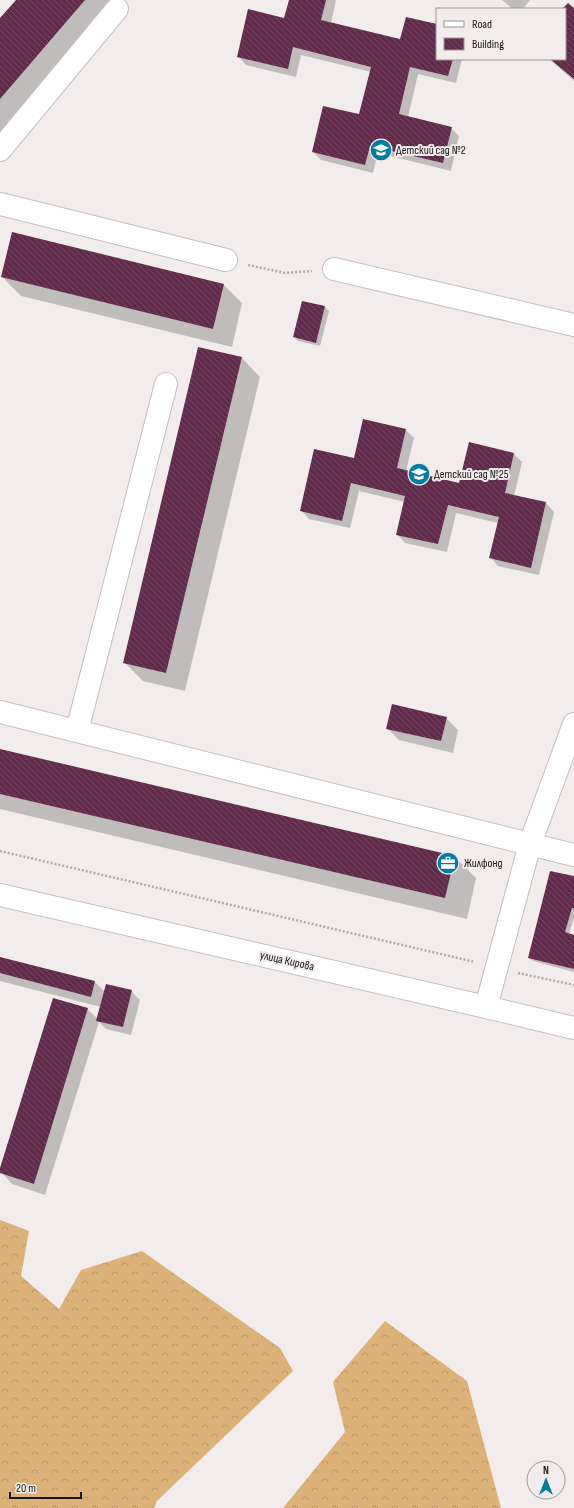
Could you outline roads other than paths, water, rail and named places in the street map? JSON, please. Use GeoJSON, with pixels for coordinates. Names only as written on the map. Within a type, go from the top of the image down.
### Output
{"type":"FeatureCollection","features":[{"type":"Feature","properties":{"kind":"street"},"geometry":{"type":"LineString","coordinates":[[0,150],[117,9]]}},
{"type":"Feature","properties":{"kind":"street"},"geometry":{"type":"LineString","coordinates":[[0,204],[226,260]]}},
{"type":"Feature","properties":{"kind":"street"},"geometry":{"type":"LineString","coordinates":[[334,269],[574,325]]}},
{"type":"Feature","properties":{"kind":"street"},"geometry":{"type":"LineString","coordinates":[[77,731],[166,384]]}},
{"type":"Feature","properties":{"kind":"street"},"geometry":{"type":"LineString","coordinates":[[0,712],[574,856]]}},
{"type":"Feature","properties":{"kind":"street"},"geometry":{"type":"LineString","coordinates":[[486,1007],[495,967],[530,844],[574,724]]}},
{"type":"Feature","properties":{"kind":"street","name":"улица Кирова"},"geometry":{"type":"LineString","coordinates":[[0,895],[574,1028]]}},
{"type":"Feature","properties":{"kind":"place","name":"Детский сад №2"},"geometry":{"type":"Point","coordinates":[381,150]}},
{"type":"Feature","properties":{"kind":"place","name":"Детский сад №25"},"geometry":{"type":"Point","coordinates":[419,474]}},
{"type":"Feature","properties":{"kind":"place","name":"Жилфонд"},"geometry":{"type":"Point","coordinates":[448,863]}}]}
